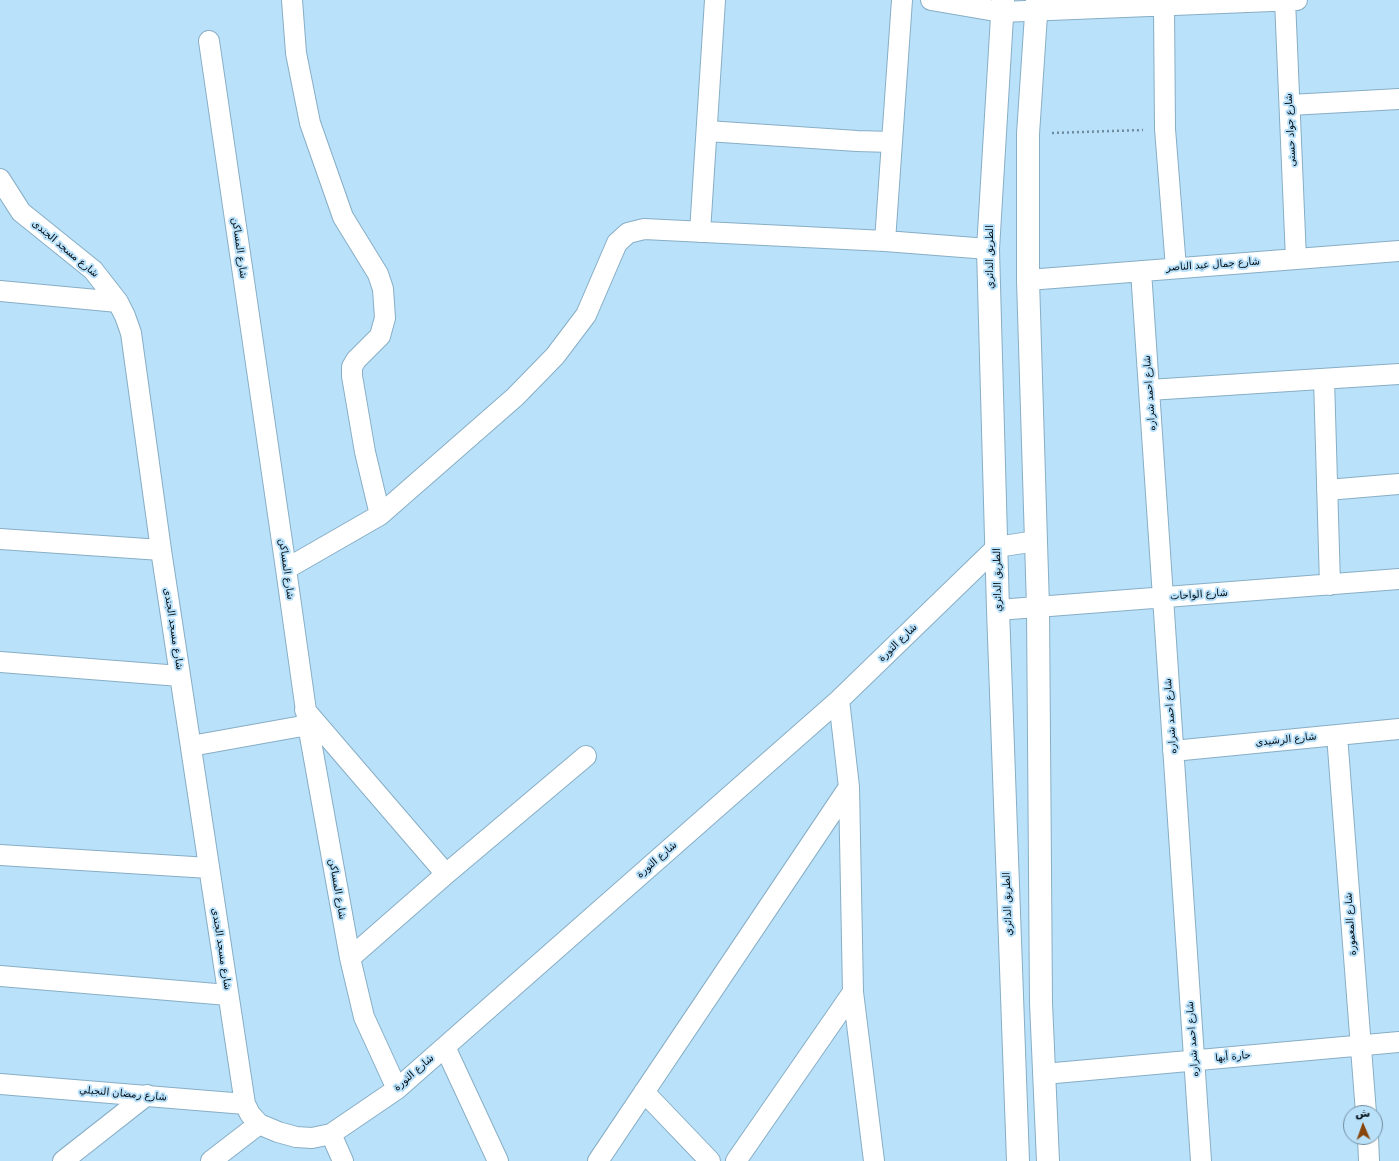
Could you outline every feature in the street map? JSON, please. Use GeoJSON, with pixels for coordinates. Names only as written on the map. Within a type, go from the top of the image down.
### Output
{"type":"FeatureCollection","features":[{"type":"Feature","properties":{"kind":"street"},"geometry":{"type":"LineString","coordinates":[[292,0],[296,53],[310,123],[343,217],[378,274],[383,290],[385,318],[380,336],[356,360],[352,367],[352,376],[365,452],[380,515]]}},
{"type":"Feature","properties":{"kind":"street"},"geometry":{"type":"LineString","coordinates":[[700,232],[715,0]]}},
{"type":"Feature","properties":{"kind":"street"},"geometry":{"type":"LineString","coordinates":[[885,241],[902,0]]}},
{"type":"Feature","properties":{"kind":"street"},"geometry":{"type":"LineString","coordinates":[[932,0],[1002,6],[1164,6],[1297,0]]}},
{"type":"Feature","properties":{"kind":"street","name":"شارع جواد حسنى"},"geometry":{"type":"LineString","coordinates":[[1272,1],[1290,105],[1296,259]]}},
{"type":"Feature","properties":{"kind":"street"},"geometry":{"type":"LineString","coordinates":[[1036,5],[1028,134],[1028,280],[1038,607],[1041,1003],[1048,1161]]}},
{"type":"Feature","properties":{"kind":"street","name":"الطريق الدائري"},"geometry":{"type":"LineString","coordinates":[[1002,6],[988,249],[998,610],[1018,1161]]}},
{"type":"Feature","properties":{"kind":"street"},"geometry":{"type":"LineString","coordinates":[[1164,6],[1165,129],[1176,268]]}},
{"type":"Feature","properties":{"kind":"street","name":"شارع المساكن"},"geometry":{"type":"LineString","coordinates":[[209,41],[286,569],[306,718],[350,958],[364,1017],[397,1089]]}},
{"type":"Feature","properties":{"kind":"street"},"geometry":{"type":"LineString","coordinates":[[1290,105],[1399,99]]}},
{"type":"Feature","properties":{"kind":"street"},"geometry":{"type":"LineString","coordinates":[[707,131],[892,142]]}},
{"type":"Feature","properties":{"kind":"street","name":"شارع مسجد الجندى"},"geometry":{"type":"LineString","coordinates":[[0,179],[22,212],[93,270],[118,302],[131,333],[161,550],[245,1104],[250,1114],[259,1124]]}},
{"type":"Feature","properties":{"kind":"street"},"geometry":{"type":"LineString","coordinates":[[286,569],[380,515],[515,397],[555,356],[586,315],[617,243],[628,233],[644,229],[885,241],[988,249]]}},
{"type":"Feature","properties":{"kind":"street","name":"شارع جمال عبد الناصر"},"geometry":{"type":"LineString","coordinates":[[1028,280],[1399,251]]}},
{"type":"Feature","properties":{"kind":"street","name":"شارع احمد شراره"},"geometry":{"type":"LineString","coordinates":[[1141,271],[1201,1161]]}},
{"type":"Feature","properties":{"kind":"street"},"geometry":{"type":"LineString","coordinates":[[0,291],[118,302]]}},
{"type":"Feature","properties":{"kind":"street"},"geometry":{"type":"LineString","coordinates":[[1150,390],[1399,374]]}},
{"type":"Feature","properties":{"kind":"street"},"geometry":{"type":"LineString","coordinates":[[1324,379],[1330,584]]}},
{"type":"Feature","properties":{"kind":"street"},"geometry":{"type":"LineString","coordinates":[[1327,490],[1399,484]]}},
{"type":"Feature","properties":{"kind":"street"},"geometry":{"type":"LineString","coordinates":[[0,540],[161,550]]}},
{"type":"Feature","properties":{"kind":"street"},"geometry":{"type":"LineString","coordinates":[[997,547],[1036,541]]}},
{"type":"Feature","properties":{"kind":"street","name":"شارع الثورة"},"geometry":{"type":"LineString","coordinates":[[259,1124],[278,1132],[296,1137],[312,1138],[331,1134],[397,1089],[839,700],[997,547]]}},
{"type":"Feature","properties":{"kind":"street","name":"شارع الواحات"},"geometry":{"type":"LineString","coordinates":[[998,610],[1399,579]]}},
{"type":"Feature","properties":{"kind":"street"},"geometry":{"type":"LineString","coordinates":[[0,662],[180,676]]}},
{"type":"Feature","properties":{"kind":"street"},"geometry":{"type":"LineString","coordinates":[[839,700],[849,787],[853,992],[874,1161]]}},
{"type":"Feature","properties":{"kind":"street"},"geometry":{"type":"LineString","coordinates":[[191,746],[306,718],[446,874]]}},
{"type":"Feature","properties":{"kind":"street","name":"شارع الرشيدى"},"geometry":{"type":"LineString","coordinates":[[1174,751],[1399,729]]}},
{"type":"Feature","properties":{"kind":"street","name":"شارع المعمورة"},"geometry":{"type":"LineString","coordinates":[[1337,735],[1365,1105]]}},
{"type":"Feature","properties":{"kind":"street"},"geometry":{"type":"LineString","coordinates":[[350,958],[446,874],[586,756]]}},
{"type":"Feature","properties":{"kind":"street"},"geometry":{"type":"LineString","coordinates":[[598,1161],[849,787]]}},
{"type":"Feature","properties":{"kind":"street"},"geometry":{"type":"LineString","coordinates":[[0,855],[209,868]]}},
{"type":"Feature","properties":{"kind":"street"},"geometry":{"type":"LineString","coordinates":[[0,976],[228,995]]}},
{"type":"Feature","properties":{"kind":"street"},"geometry":{"type":"LineString","coordinates":[[736,1161],[853,992]]}},
{"type":"Feature","properties":{"kind":"street"},"geometry":{"type":"LineString","coordinates":[[1012,1003],[1041,1003]]}},
{"type":"Feature","properties":{"kind":"street","name":"حارة أبها"},"geometry":{"type":"LineString","coordinates":[[1044,1074],[1399,1042]]}},
{"type":"Feature","properties":{"kind":"street"},"geometry":{"type":"LineString","coordinates":[[445,1047],[498,1161]]}},
{"type":"Feature","properties":{"kind":"street","name":"شارع رمضان النجيلي"},"geometry":{"type":"LineString","coordinates":[[0,1084],[245,1104]]}},
{"type":"Feature","properties":{"kind":"street"},"geometry":{"type":"LineString","coordinates":[[644,1092],[710,1161]]}},
{"type":"Feature","properties":{"kind":"street"},"geometry":{"type":"LineString","coordinates":[[63,1161],[147,1095]]}},
{"type":"Feature","properties":{"kind":"street"},"geometry":{"type":"LineString","coordinates":[[211,1161],[259,1124]]}},
{"type":"Feature","properties":{"kind":"street"},"geometry":{"type":"LineString","coordinates":[[331,1134],[343,1161]]}},
{"type":"Feature","properties":{"kind":"street"},"geometry":{"type":"LineString","coordinates":[[1368,1145],[1369,1161]]}},
{"type":"Feature","properties":{"kind":"path"},"geometry":{"type":"LineString","coordinates":[[1028,134],[1165,129]]}}]}
